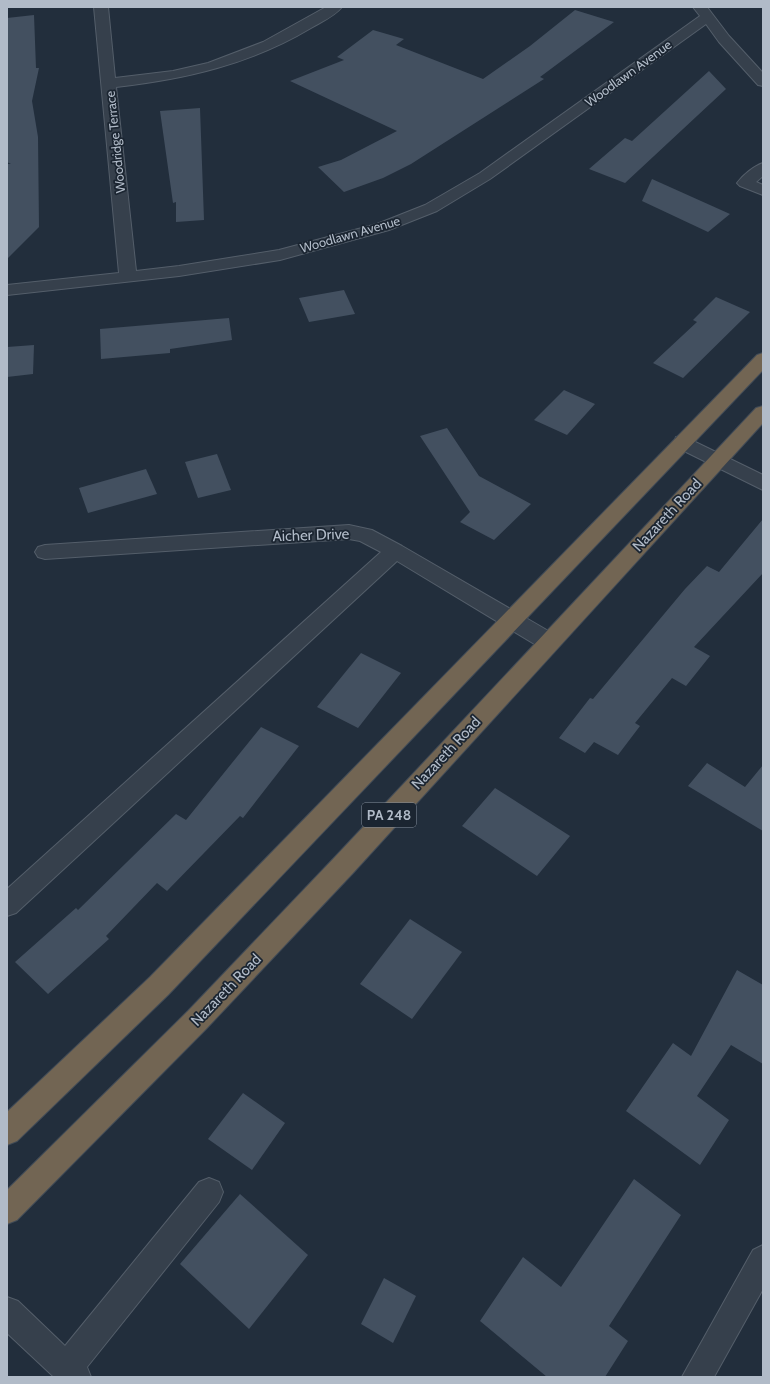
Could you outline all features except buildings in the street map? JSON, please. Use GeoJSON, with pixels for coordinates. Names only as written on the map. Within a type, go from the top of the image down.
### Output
{"type":"FeatureCollection","features":[{"type":"Feature","properties":{"kind":"highway","name":"PA 248"},"geometry":{"type":"LineString","coordinates":[[7,1131],[159,986],[763,359]]}},
{"type":"Feature","properties":{"kind":"highway","name":"Nazareth Road"},"geometry":{"type":"LineString","coordinates":[[7,1210],[197,1020],[344,865],[763,412]]}},
{"type":"Feature","properties":{"kind":"street","name":"Woodridge Terrace"},"geometry":{"type":"LineString","coordinates":[[101,7],[128,277]]}},
{"type":"Feature","properties":{"kind":"street"},"geometry":{"type":"LineString","coordinates":[[109,83],[195,71],[242,57],[280,41],[310,24],[335,7]]}},
{"type":"Feature","properties":{"kind":"street"},"geometry":{"type":"LineString","coordinates":[[704,12],[736,54],[763,82]]}},
{"type":"Feature","properties":{"kind":"street","name":"Woodlawn Avenue"},"geometry":{"type":"LineString","coordinates":[[7,290],[179,271],[280,255],[383,227],[431,208],[485,176],[704,12]]}},
{"type":"Feature","properties":{"kind":"street"},"geometry":{"type":"LineString","coordinates":[[763,168],[745,183],[763,190]]}},
{"type":"Feature","properties":{"kind":"street"},"geometry":{"type":"LineString","coordinates":[[682,442],[763,483]]}},
{"type":"Feature","properties":{"kind":"street","name":"Aicher Drive"},"geometry":{"type":"LineString","coordinates":[[45,552],[350,532],[365,535],[395,551],[549,642]]}},
{"type":"Feature","properties":{"kind":"street"},"geometry":{"type":"LineString","coordinates":[[7,905],[395,551]]}},
{"type":"Feature","properties":{"kind":"street"},"geometry":{"type":"LineString","coordinates":[[7,1312],[71,1372],[209,1192]]}},
{"type":"Feature","properties":{"kind":"street"},"geometry":{"type":"LineString","coordinates":[[697,1377],[763,1260]]}}]}
